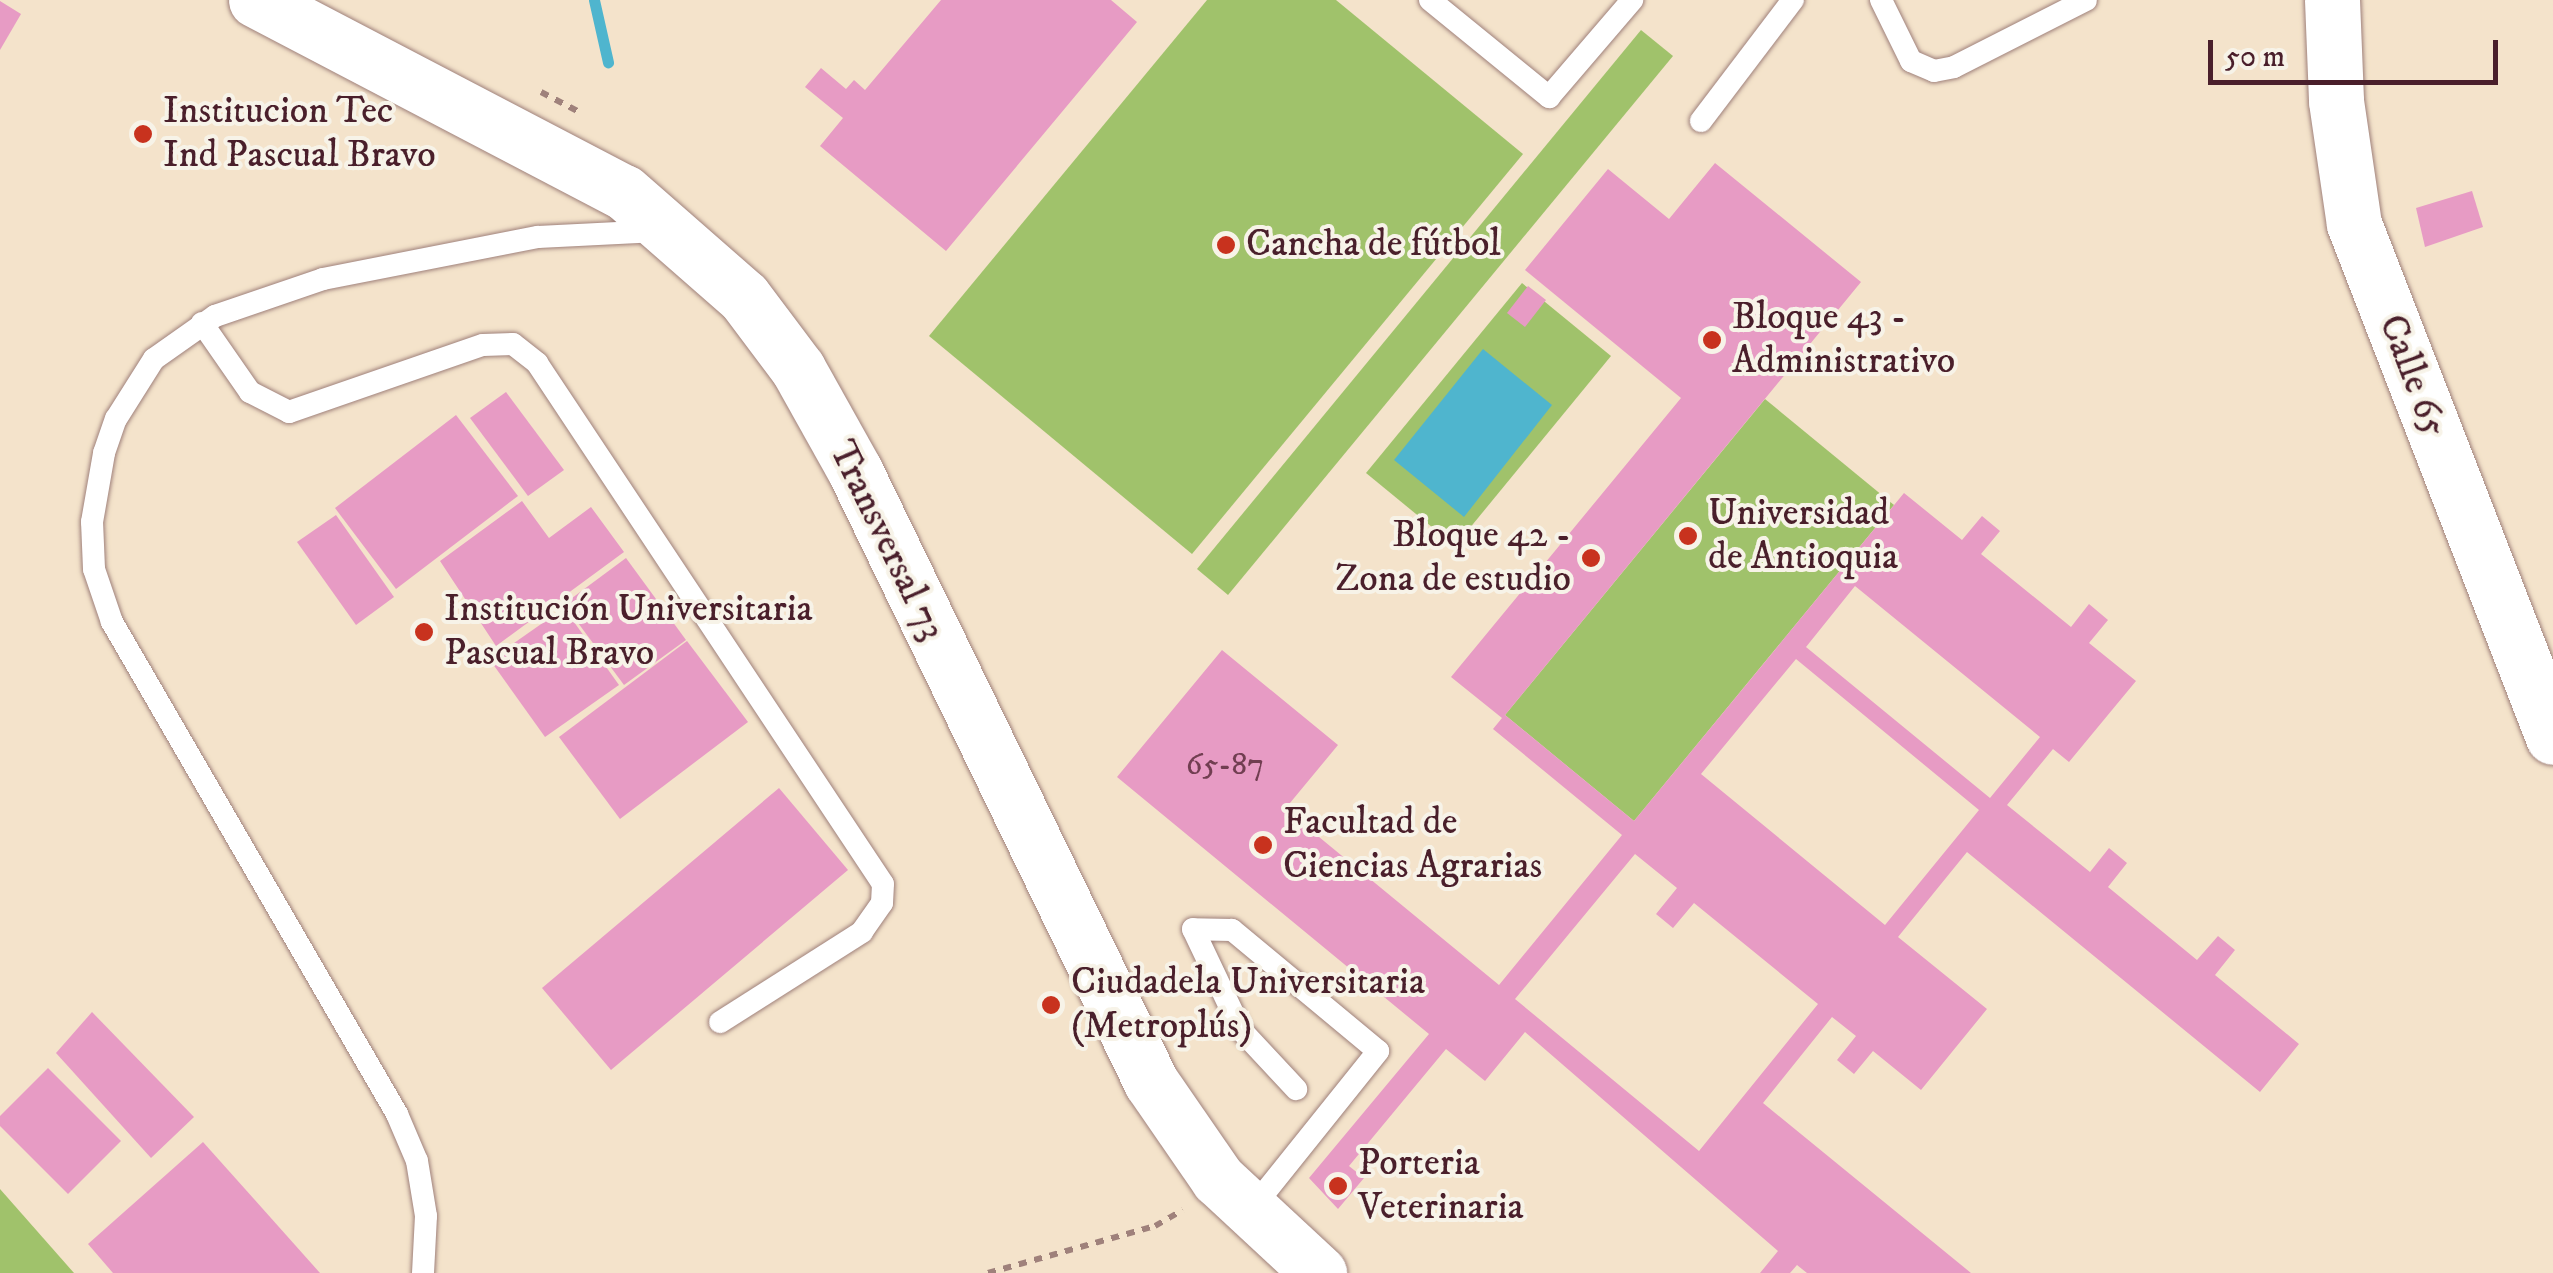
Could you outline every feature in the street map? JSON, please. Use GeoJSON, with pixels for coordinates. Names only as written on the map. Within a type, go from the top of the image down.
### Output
{"type":"FeatureCollection","features":[{"type":"Feature","properties":{"kind":"main road","name":"Transversal 73"},"geometry":{"type":"LineString","coordinates":[[256,0],[590,172],[669,230],[744,297],[798,369],[855,471],[1129,1042],[1199,1156],[1250,1211],[1319,1273]]}},
{"type":"Feature","properties":{"kind":"main road","name":"Calle 65"},"geometry":{"type":"LineString","coordinates":[[2332,0],[2336,101],[2354,224],[2553,737]]}},
{"type":"Feature","properties":{"kind":"lane"},"geometry":{"type":"LineString","coordinates":[[1430,0],[1548,97],[1632,0]]}},
{"type":"Feature","properties":{"kind":"lane"},"geometry":{"type":"LineString","coordinates":[[1701,122],[1792,0]]}},
{"type":"Feature","properties":{"kind":"lane"},"geometry":{"type":"LineString","coordinates":[[1881,0],[1911,60],[1934,70],[1954,67],[2086,0]]}},
{"type":"Feature","properties":{"kind":"lane"},"geometry":{"type":"LineString","coordinates":[[423,1273],[426,1216],[417,1161],[397,1114],[138,673],[94,569],[92,522],[116,419],[154,359],[202,323],[324,279],[538,238],[669,230]]}},
{"type":"Feature","properties":{"kind":"lane"},"geometry":{"type":"LineString","coordinates":[[202,323],[250,392],[289,412],[483,345],[513,344],[538,363],[883,884],[882,903],[862,932],[720,1022]]}},
{"type":"Feature","properties":{"kind":"lane"},"geometry":{"type":"LineString","coordinates":[[1250,1211],[1378,1051],[1232,930],[1193,929],[1240,1030],[1296,1089]]}},
{"type":"Feature","properties":{"kind":"path"},"geometry":{"type":"LineString","coordinates":[[988,1273],[1155,1226],[1188,1206]]}},
{"type":"Feature","properties":{"kind":"green space","name":"Cancha de fútbol"},"geometry":{"type":"Polygon","coordinates":[[[1207,0],[1336,0],[1523,154],[1192,554],[929,336],[1207,0]]]}},
{"type":"Feature","properties":{"kind":"green space"},"geometry":{"type":"Polygon","coordinates":[[[1641,30],[1673,56],[1228,595],[1197,569],[1641,30]]]}},
{"type":"Feature","properties":{"kind":"green space"},"geometry":{"type":"Polygon","coordinates":[[[1522,283],[1611,356],[1455,546],[1366,473],[1522,283]]]}},
{"type":"Feature","properties":{"kind":"green space"},"geometry":{"type":"Polygon","coordinates":[[[1765,399],[1894,505],[1634,821],[1505,715],[1765,399]]]}},
{"type":"Feature","properties":{"kind":"green space"},"geometry":{"type":"Polygon","coordinates":[[[0,1189],[74,1273],[0,1273],[0,1189]]]}},
{"type":"Feature","properties":{"kind":"water"},"geometry":{"type":"Polygon","coordinates":[[[1483,349],[1552,405],[1464,517],[1394,460],[1483,349]]]}},
{"type":"Feature","properties":{"kind":"building"},"geometry":{"type":"Polygon","coordinates":[[[941,0],[1111,0],[1137,22],[946,251],[820,146],[843,118],[805,87],[821,68],[846,89],[854,80],[865,90],[941,0]]]}},
{"type":"Feature","properties":{"kind":"building"},"geometry":{"type":"Polygon","coordinates":[[[0,1],[21,14],[0,50],[0,1]]]}},
{"type":"Feature","properties":{"kind":"building"},"geometry":{"type":"Polygon","coordinates":[[[1715,163],[1861,282],[1505,715],[1634,821],[1904,493],[1962,540],[1982,516],[2000,531],[1981,554],[2071,627],[2089,604],[2108,620],[2089,643],[2136,681],[2069,762],[2053,749],[2007,805],[2090,872],[2109,848],[2127,863],[2108,887],[2197,960],[2218,936],[2235,950],[2215,975],[2299,1044],[2260,1092],[1967,852],[1898,937],[1987,1009],[1921,1090],[1873,1051],[1854,1074],[1837,1060],[1856,1036],[1832,1017],[1763,1103],[1971,1273],[1807,1273],[1797,1265],[1790,1273],[1760,1273],[1778,1251],[1525,1032],[1485,1081],[1446,1049],[1349,1166],[1364,1178],[1338,1209],[1309,1178],[1429,1034],[1117,777],[1222,650],[1338,745],[1285,809],[1499,985],[1622,835],[1493,729],[1502,718],[1451,677],[1681,398],[1525,270],[1608,169],[1669,219],[1715,163]],[[1855,586],[1806,647],[1990,798],[2040,737],[1855,586]],[[1796,659],[1701,774],[1885,925],[1979,810],[1796,659]],[[1635,854],[1515,999],[1699,1151],[1818,1004],[1694,903],[1673,928],[1656,914],[1677,888],[1635,854]]]}},
{"type":"Feature","properties":{"kind":"building"},"geometry":{"type":"Polygon","coordinates":[[[2472,191],[2483,227],[2425,247],[2416,208],[2472,191]]]}},
{"type":"Feature","properties":{"kind":"building"},"geometry":{"type":"Polygon","coordinates":[[[1528,286],[1546,300],[1525,327],[1507,313],[1528,286]]]}},
{"type":"Feature","properties":{"kind":"building"},"geometry":{"type":"Polygon","coordinates":[[[506,392],[564,470],[528,496],[470,418],[506,392]]]}},
{"type":"Feature","properties":{"kind":"building"},"geometry":{"type":"Polygon","coordinates":[[[456,415],[518,496],[396,589],[335,508],[456,415]]]}},
{"type":"Feature","properties":{"kind":"building"},"geometry":{"type":"Polygon","coordinates":[[[522,501],[549,538],[591,507],[624,552],[496,646],[440,561],[522,501]]]}},
{"type":"Feature","properties":{"kind":"building"},"geometry":{"type":"Polygon","coordinates":[[[336,515],[394,597],[356,625],[297,542],[336,515]]]}},
{"type":"Feature","properties":{"kind":"building"},"geometry":{"type":"Polygon","coordinates":[[[626,558],[686,640],[624,685],[564,604],[626,558]]]}},
{"type":"Feature","properties":{"kind":"building"},"geometry":{"type":"Polygon","coordinates":[[[564,608],[619,685],[545,737],[490,660],[564,608]]]}},
{"type":"Feature","properties":{"kind":"building"},"geometry":{"type":"Polygon","coordinates":[[[687,641],[748,722],[620,819],[559,737],[687,641]]]}},
{"type":"Feature","properties":{"kind":"building"},"geometry":{"type":"Polygon","coordinates":[[[779,788],[848,870],[611,1070],[542,988],[779,788]]]}},
{"type":"Feature","properties":{"kind":"building"},"geometry":{"type":"Polygon","coordinates":[[[92,1012],[194,1117],[151,1158],[56,1053],[92,1012]]]}},
{"type":"Feature","properties":{"kind":"building"},"geometry":{"type":"Polygon","coordinates":[[[48,1068],[121,1141],[68,1194],[0,1126],[0,1116],[48,1068]]]}},
{"type":"Feature","properties":{"kind":"building"},"geometry":{"type":"Polygon","coordinates":[[[203,1142],[320,1273],[113,1273],[88,1244],[203,1142]]]}},
{"type":"Feature","properties":{"kind":"waterway"},"geometry":{"type":"LineString","coordinates":[[594,0],[608,62]]}},
{"type":"Feature","properties":{"kind":"place","name":"Institucion Tec Ind Pascual Bravo"},"geometry":{"type":"Point","coordinates":[143,134]}},
{"type":"Feature","properties":{"kind":"place","name":"Cancha de fútbol"},"geometry":{"type":"Point","coordinates":[1226,245]}},
{"type":"Feature","properties":{"kind":"place","name":"Bloque 43 - Administrativo"},"geometry":{"type":"Point","coordinates":[1712,340]}},
{"type":"Feature","properties":{"kind":"place","name":"Universidad de Antioquia"},"geometry":{"type":"Point","coordinates":[1688,536]}},
{"type":"Feature","properties":{"kind":"place","name":"Bloque 42 - Zona de estudio"},"geometry":{"type":"Point","coordinates":[1591,558]}},
{"type":"Feature","properties":{"kind":"place","name":"Institución Universitaria Pascual Bravo"},"geometry":{"type":"Point","coordinates":[424,632]}},
{"type":"Feature","properties":{"kind":"place","name":"Facultad de Ciencias Agrarias"},"geometry":{"type":"Point","coordinates":[1263,845]}},
{"type":"Feature","properties":{"kind":"place","name":"Ciudadela Universitaria (Metroplús)"},"geometry":{"type":"Point","coordinates":[1051,1005]}},
{"type":"Feature","properties":{"kind":"place","name":"Porteria Veterinaria"},"geometry":{"type":"Point","coordinates":[1338,1186]}}]}
